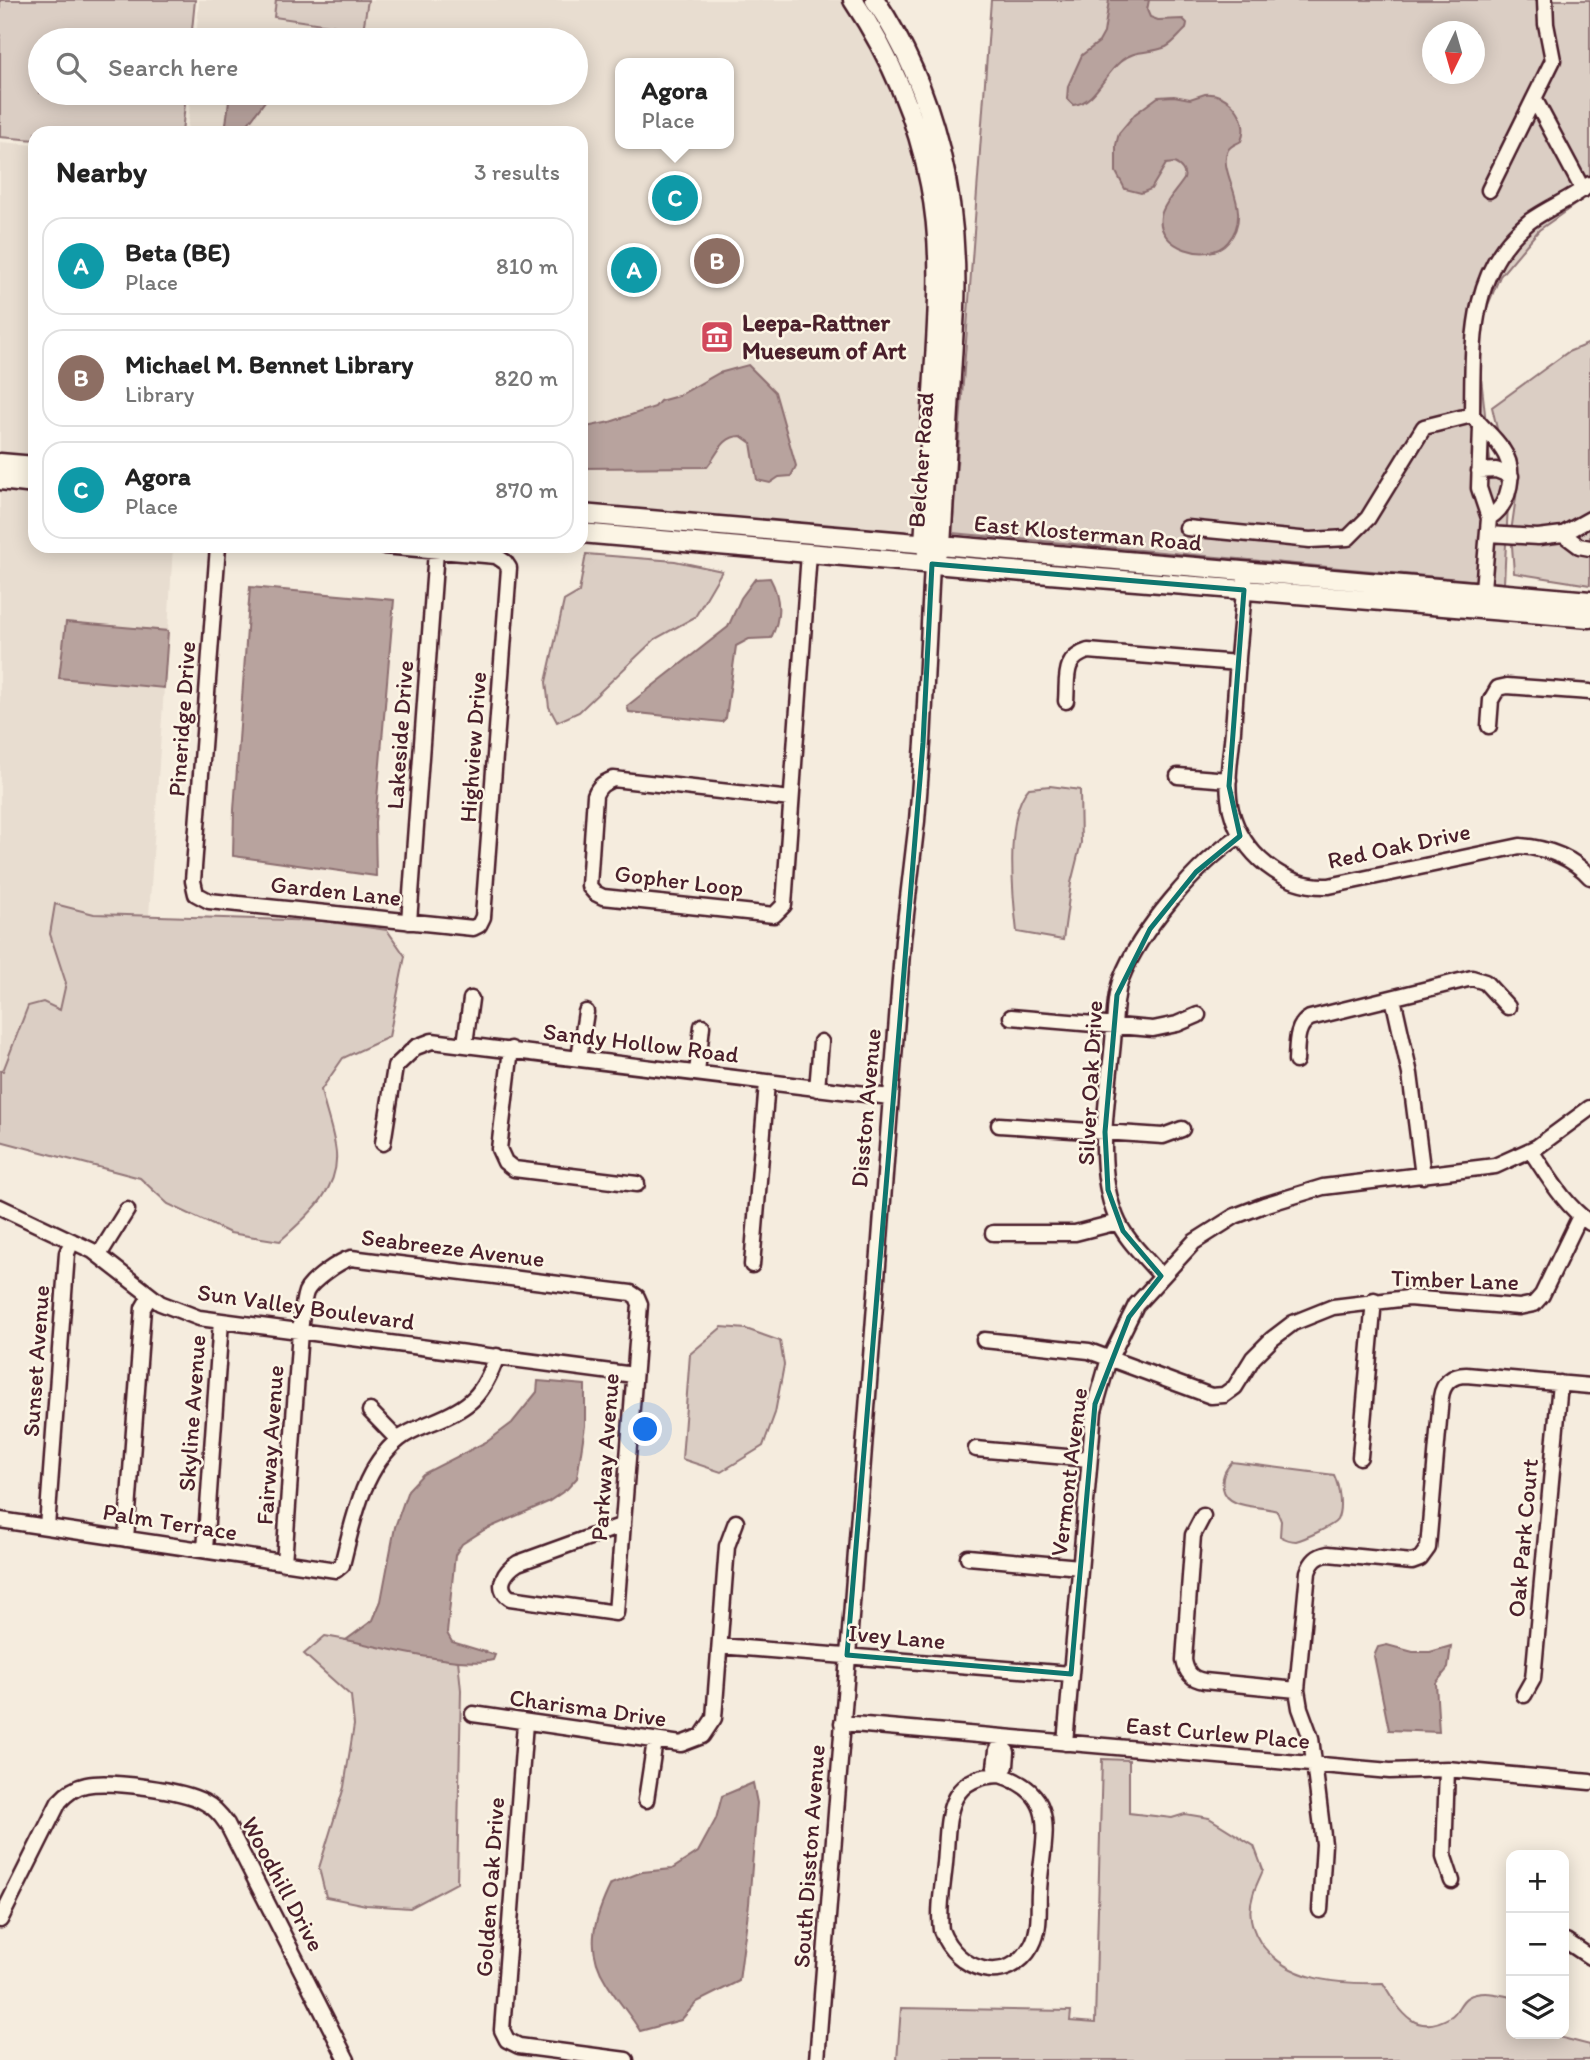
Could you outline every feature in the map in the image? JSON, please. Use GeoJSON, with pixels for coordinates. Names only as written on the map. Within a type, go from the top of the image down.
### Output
{"type":"FeatureCollection","features":[{"type":"Feature","properties":{"kind":"main road","name":"Belcher Road"},"geometry":{"type":"LineString","coordinates":[[853,0],[876,34],[896,75],[911,111],[931,186],[938,295],[932,564]]}},
{"type":"Feature","properties":{"kind":"main road","name":"Belcher Road"},"geometry":{"type":"LineString","coordinates":[[875,0],[902,48],[924,96],[952,206],[956,284],[932,544]]}},
{"type":"Feature","properties":{"kind":"main road"},"geometry":{"type":"LineString","coordinates":[[0,463],[28,465]]}},
{"type":"Feature","properties":{"kind":"main road"},"geometry":{"type":"LineString","coordinates":[[0,480],[28,483]]}},
{"type":"Feature","properties":{"kind":"main road","name":"East Klosterman Road"},"geometry":{"type":"LineString","coordinates":[[588,515],[1246,572],[1482,600],[1590,618]]}},
{"type":"Feature","properties":{"kind":"main road","name":"East Klosterman Road"},"geometry":{"type":"LineString","coordinates":[[588,534],[1244,590],[1482,600],[1590,601]]}},
{"type":"Feature","properties":{"kind":"street"},"geometry":{"type":"LineString","coordinates":[[1489,190],[1553,60],[1546,24],[1545,0]]}},
{"type":"Feature","properties":{"kind":"street"},"geometry":{"type":"LineString","coordinates":[[1482,600],[1489,518],[1479,488],[1475,318],[1491,271],[1517,232],[1532,219],[1587,187],[1535,100]]}},
{"type":"Feature","properties":{"kind":"street"},"geometry":{"type":"LineString","coordinates":[[1477,421],[1502,449],[1511,475],[1508,497],[1497,513],[1489,518]]}},
{"type":"Feature","properties":{"kind":"street"},"geometry":{"type":"LineString","coordinates":[[1187,528],[1310,540],[1349,538],[1368,518],[1424,427],[1477,421]]}},
{"type":"Feature","properties":{"kind":"street"},"geometry":{"type":"LineString","coordinates":[[1479,471],[1496,470],[1511,475]]}},
{"type":"Feature","properties":{"kind":"street"},"geometry":{"type":"LineString","coordinates":[[1568,538],[1590,519]]}},
{"type":"Feature","properties":{"kind":"street"},"geometry":{"type":"LineString","coordinates":[[1488,534],[1590,539]]}},
{"type":"Feature","properties":{"kind":"street"},"geometry":{"type":"LineString","coordinates":[[1568,538],[1578,546],[1590,548]]}},
{"type":"Feature","properties":{"kind":"street","name":"Pineridge Drive"},"geometry":{"type":"LineString","coordinates":[[195,894],[193,881],[217,553]]}},
{"type":"Feature","properties":{"kind":"street","name":"Lakeside Drive"},"geometry":{"type":"LineString","coordinates":[[410,922],[436,553]]}},
{"type":"Feature","properties":{"kind":"street","name":"Highview Drive"},"geometry":{"type":"LineString","coordinates":[[460,553],[496,556],[508,566],[483,917],[479,925],[473,928]]}},
{"type":"Feature","properties":{"kind":"street","name":"Gopher Loop"},"geometry":{"type":"LineString","coordinates":[[791,799],[613,779],[598,787],[595,795],[589,886],[603,897],[774,915],[784,905],[809,553]]}},
{"type":"Feature","properties":{"kind":"street","name":"Disston Avenue"},"geometry":{"type":"LineString","coordinates":[[847,1655],[903,940],[917,821],[932,564]]}},
{"type":"Feature","properties":{"kind":"street","name":"Red Oak Drive"},"geometry":{"type":"LineString","coordinates":[[1246,572],[1229,780],[1230,806],[1240,836],[1262,861],[1277,873],[1297,882],[1329,886],[1520,846],[1554,853],[1575,864],[1590,877]]}},
{"type":"Feature","properties":{"kind":"street"},"geometry":{"type":"LineString","coordinates":[[1066,701],[1068,665],[1088,650],[1238,663]]}},
{"type":"Feature","properties":{"kind":"street"},"geometry":{"type":"LineString","coordinates":[[1489,726],[1493,694],[1498,688],[1507,686],[1590,692]]}},
{"type":"Feature","properties":{"kind":"street"},"geometry":{"type":"LineString","coordinates":[[1178,776],[1229,780]]}},
{"type":"Feature","properties":{"kind":"street","name":"Silver Oak Drive"},"geometry":{"type":"LineString","coordinates":[[1161,1276],[1118,1222],[1107,1180],[1105,1132],[1119,986],[1142,941],[1196,872],[1240,836]]}},
{"type":"Feature","properties":{"kind":"street","name":"Garden Lane"},"geometry":{"type":"LineString","coordinates":[[195,894],[209,901],[473,928]]}},
{"type":"Feature","properties":{"kind":"street"},"geometry":{"type":"LineString","coordinates":[[1296,1060],[1298,1035],[1303,1022],[1472,978],[1485,982],[1508,1007]]}},
{"type":"Feature","properties":{"kind":"street"},"geometry":{"type":"LineString","coordinates":[[1393,998],[1410,1074],[1423,1175]]}},
{"type":"Feature","properties":{"kind":"street"},"geometry":{"type":"LineString","coordinates":[[466,1044],[471,999]]}},
{"type":"Feature","properties":{"kind":"street"},"geometry":{"type":"LineString","coordinates":[[579,1058],[586,1012]]}},
{"type":"Feature","properties":{"kind":"street"},"geometry":{"type":"LineString","coordinates":[[1011,1017],[1161,1028],[1198,1015]]}},
{"type":"Feature","properties":{"kind":"street"},"geometry":{"type":"LineString","coordinates":[[697,1073],[702,1026]]}},
{"type":"Feature","properties":{"kind":"street","name":"Sandy Hollow Road"},"geometry":{"type":"LineString","coordinates":[[383,1143],[395,1067],[415,1046],[426,1042],[511,1049],[890,1097]]}},
{"type":"Feature","properties":{"kind":"street"},"geometry":{"type":"LineString","coordinates":[[817,1089],[821,1042]]}},
{"type":"Feature","properties":{"kind":"street"},"geometry":{"type":"LineString","coordinates":[[511,1049],[499,1149],[505,1162],[514,1169],[637,1184]]}},
{"type":"Feature","properties":{"kind":"street"},"geometry":{"type":"LineString","coordinates":[[752,1265],[767,1083]]}},
{"type":"Feature","properties":{"kind":"street","name":"Vermont Avenue"},"geometry":{"type":"LineString","coordinates":[[1065,1743],[1095,1404],[1111,1357],[1136,1305],[1194,1241],[1235,1216],[1323,1187],[1488,1167],[1531,1151],[1590,1108]]}},
{"type":"Feature","properties":{"kind":"street"},"geometry":{"type":"LineString","coordinates":[[999,1125],[1163,1136],[1182,1129]]}},
{"type":"Feature","properties":{"kind":"street"},"geometry":{"type":"LineString","coordinates":[[1531,1151],[1559,1192],[1585,1219]]}},
{"type":"Feature","properties":{"kind":"street","name":"Sun Valley Boulevard"},"geometry":{"type":"LineString","coordinates":[[0,1207],[99,1255],[150,1296],[182,1312],[221,1321],[634,1375]]}},
{"type":"Feature","properties":{"kind":"street"},"geometry":{"type":"LineString","coordinates":[[99,1255],[127,1210]]}},
{"type":"Feature","properties":{"kind":"street","name":"Timber Lane"},"geometry":{"type":"LineString","coordinates":[[984,1340],[1078,1348],[1111,1357],[1204,1395],[1224,1395],[1235,1387],[1262,1348],[1293,1323],[1332,1307],[1408,1298],[1519,1307],[1530,1305],[1542,1295],[1585,1219]]}},
{"type":"Feature","properties":{"kind":"street"},"geometry":{"type":"LineString","coordinates":[[993,1233],[1075,1233],[1118,1222]]}},
{"type":"Feature","properties":{"kind":"street","name":"Sunset Avenue"},"geometry":{"type":"LineString","coordinates":[[47,1527],[67,1253],[72,1241]]}},
{"type":"Feature","properties":{"kind":"street","name":"Seabreeze Avenue"},"geometry":{"type":"LineString","coordinates":[[300,1331],[305,1296],[310,1287],[344,1260],[358,1257],[631,1293],[637,1297],[640,1304]]}},
{"type":"Feature","properties":{"kind":"street"},"geometry":{"type":"LineString","coordinates":[[126,1539],[143,1308],[150,1296]]}},
{"type":"Feature","properties":{"kind":"street"},"geometry":{"type":"LineString","coordinates":[[1360,1457],[1374,1300]]}},
{"type":"Feature","properties":{"kind":"street","name":"Parkway Avenue"},"geometry":{"type":"LineString","coordinates":[[623,1525],[518,1563],[509,1570],[501,1589],[510,1598],[616,1613],[623,1525],[634,1375],[640,1304]]}},
{"type":"Feature","properties":{"kind":"street","name":"Skyline Avenue"},"geometry":{"type":"LineString","coordinates":[[205,1550],[221,1321]]}},
{"type":"Feature","properties":{"kind":"street","name":"Fairway Avenue"},"geometry":{"type":"LineString","coordinates":[[284,1563],[300,1331]]}},
{"type":"Feature","properties":{"kind":"street"},"geometry":{"type":"LineString","coordinates":[[370,1411],[398,1440],[464,1408],[482,1390],[498,1356]]}},
{"type":"Feature","properties":{"kind":"street"},"geometry":{"type":"LineString","coordinates":[[1320,1910],[1324,1844],[1311,1738],[1300,1709],[1297,1690],[1308,1572],[1314,1559],[1328,1554],[1412,1562],[1425,1555],[1428,1548],[1441,1397],[1449,1380],[1466,1375],[1590,1386]]}},
{"type":"Feature","properties":{"kind":"street","name":"Oak Park Court"},"geometry":{"type":"LineString","coordinates":[[1524,1695],[1533,1679],[1560,1383]]}},
{"type":"Feature","properties":{"kind":"street","name":"Palm Terrace"},"geometry":{"type":"LineString","coordinates":[[0,1520],[333,1571],[342,1565],[355,1516],[374,1468],[398,1440]]}},
{"type":"Feature","properties":{"kind":"street"},"geometry":{"type":"LineString","coordinates":[[976,1449],[1089,1459]]}},
{"type":"Feature","properties":{"kind":"street"},"geometry":{"type":"LineString","coordinates":[[1203,1516],[1193,1535],[1184,1660],[1187,1671],[1194,1678],[1204,1681],[1297,1690]]}},
{"type":"Feature","properties":{"kind":"street"},"geometry":{"type":"LineString","coordinates":[[720,1646],[727,1546],[736,1522]]}},
{"type":"Feature","properties":{"kind":"street"},"geometry":{"type":"LineString","coordinates":[[968,1557],[1080,1567]]}},
{"type":"Feature","properties":{"kind":"street","name":"Ivey Lane"},"geometry":{"type":"LineString","coordinates":[[720,1646],[1071,1674]]}},
{"type":"Feature","properties":{"kind":"street","name":"Charisma Drive"},"geometry":{"type":"LineString","coordinates":[[473,1714],[681,1744],[696,1739],[707,1731],[714,1718],[720,1646]]}},
{"type":"Feature","properties":{"kind":"street","name":"South Disston Avenue"},"geometry":{"type":"LineString","coordinates":[[817,2060],[847,1655]]}},
{"type":"Feature","properties":{"kind":"street","name":"Golden Oak Drive"},"geometry":{"type":"LineString","coordinates":[[525,1723],[502,2030],[507,2040],[519,2046],[626,2060]]}},
{"type":"Feature","properties":{"kind":"street","name":"East Curlew Place"},"geometry":{"type":"LineString","coordinates":[[842,1723],[1001,1742],[1065,1743],[1390,1771],[1447,1769],[1590,1782]]}},
{"type":"Feature","properties":{"kind":"street"},"geometry":{"type":"LineString","coordinates":[[646,1800],[655,1741]]}},
{"type":"Feature","properties":{"kind":"street"},"geometry":{"type":"LineString","coordinates":[[1000,1772],[982,1777],[962,1790],[953,1800],[947,1825],[941,1930],[947,1945],[957,1957],[985,1969],[1005,1968],[1020,1959],[1033,1943],[1038,1925],[1045,1817],[1039,1800],[1030,1790],[995,1768],[997,1749],[1001,1742]]}},
{"type":"Feature","properties":{"kind":"street"},"geometry":{"type":"LineString","coordinates":[[1447,1769],[1444,1857],[1452,1881]]}},
{"type":"Feature","properties":{"kind":"street","name":"Woodhill Drive"},"geometry":{"type":"LineString","coordinates":[[0,1920],[59,1802],[71,1792],[97,1783],[176,1792],[197,1798],[218,1812],[227,1824],[348,2060]]}},
{"type":"Feature","properties":{"kind":"street"},"geometry":{"type":"LineString","coordinates":[[1590,1943],[1566,1941],[1590,1957]]}},
{"type":"Feature","properties":{"kind":"highlighted area"},"geometry":{"type":"Polygon","coordinates":[[[932,564],[1244,590],[1229,786],[1240,836],[1196,872],[1150,929],[1117,995],[1105,1132],[1108,1190],[1123,1231],[1161,1276],[1129,1317],[1095,1404],[1071,1674],[847,1655],[923,743],[932,564]]]}},
{"type":"Feature","properties":{"kind":"shaded area"},"geometry":{"type":"Polygon","coordinates":[[[0,0],[195,0],[192,28],[28,28],[28,105],[185,105],[183,126],[28,126],[28,139],[0,137],[0,0]]]}},
{"type":"Feature","properties":{"kind":"shaded area"},"geometry":{"type":"Polygon","coordinates":[[[199,0],[844,0],[884,68],[909,132],[923,186],[930,245],[929,305],[915,522],[903,533],[893,533],[588,507],[588,126],[188,126],[190,105],[588,105],[588,28],[197,28],[199,0]]]}},
{"type":"Feature","properties":{"kind":"shaded area"},"geometry":{"type":"Polygon","coordinates":[[[276,0],[368,0],[363,28],[274,17],[276,0]]]}},
{"type":"Feature","properties":{"kind":"shaded area"},"geometry":{"type":"Polygon","coordinates":[[[991,0],[1590,0],[1590,194],[1539,230],[1500,276],[1485,312],[1479,359],[1490,460],[1501,477],[1508,504],[1504,583],[952,533],[991,0]]]}},
{"type":"Feature","properties":{"kind":"shaded area"},"geometry":{"type":"Polygon","coordinates":[[[1109,0],[1149,0],[1147,10],[1150,17],[1158,20],[1183,19],[1187,23],[1186,29],[1166,47],[1125,58],[1114,67],[1093,94],[1081,103],[1073,105],[1067,99],[1068,86],[1082,55],[1099,42],[1104,33],[1109,0]]]}},
{"type":"Feature","properties":{"kind":"shaded area"},"geometry":{"type":"Polygon","coordinates":[[[1205,94],[1222,97],[1235,108],[1243,124],[1243,133],[1241,141],[1228,150],[1226,159],[1237,204],[1236,230],[1219,249],[1197,252],[1175,244],[1161,227],[1164,207],[1184,179],[1179,166],[1174,163],[1166,164],[1151,189],[1141,193],[1125,189],[1116,172],[1116,145],[1119,133],[1135,114],[1158,97],[1190,99],[1205,94]]]}},
{"type":"Feature","properties":{"kind":"shaded area"},"geometry":{"type":"Polygon","coordinates":[[[228,105],[262,105],[246,126],[226,126],[228,105]]]}},
{"type":"Feature","properties":{"kind":"shaded area"},"geometry":{"type":"Polygon","coordinates":[[[0,142],[28,144],[28,456],[0,454],[0,142]]]}},
{"type":"Feature","properties":{"kind":"shaded area"},"geometry":{"type":"Polygon","coordinates":[[[1590,343],[1590,585],[1514,573],[1511,532],[1519,476],[1500,442],[1492,407],[1568,352],[1590,343]]]}},
{"type":"Feature","properties":{"kind":"shaded area"},"geometry":{"type":"Polygon","coordinates":[[[748,365],[775,392],[796,466],[791,476],[779,477],[770,483],[757,480],[751,443],[741,436],[725,442],[707,467],[588,468],[588,427],[655,407],[660,401],[678,396],[719,373],[748,365]]]}},
{"type":"Feature","properties":{"kind":"shaded area"},"geometry":{"type":"Polygon","coordinates":[[[0,486],[28,488],[28,553],[173,553],[168,631],[66,622],[59,678],[164,688],[149,916],[94,914],[55,905],[50,934],[66,983],[60,1011],[28,1006],[3,1071],[0,1071],[0,486]]]}},
{"type":"Feature","properties":{"kind":"shaded area"},"geometry":{"type":"Polygon","coordinates":[[[586,554],[675,561],[722,571],[695,617],[655,639],[579,712],[557,722],[549,707],[546,682],[564,601],[579,592],[586,554]]]}},
{"type":"Feature","properties":{"kind":"shaded area"},"geometry":{"type":"Polygon","coordinates":[[[770,578],[778,600],[778,616],[774,630],[771,638],[749,639],[736,646],[726,718],[722,722],[629,712],[627,706],[728,627],[741,598],[755,579],[770,578]]]}},
{"type":"Feature","properties":{"kind":"shaded area"},"geometry":{"type":"Polygon","coordinates":[[[250,587],[394,600],[375,822],[376,876],[233,856],[250,587]]]}},
{"type":"Feature","properties":{"kind":"shaded area"},"geometry":{"type":"Polygon","coordinates":[[[66,622],[168,631],[164,688],[59,678],[66,622]]]}},
{"type":"Feature","properties":{"kind":"shaded area"},"geometry":{"type":"Polygon","coordinates":[[[1050,786],[1080,790],[1081,843],[1071,883],[1063,940],[1017,932],[1014,899],[1013,836],[1021,800],[1029,788],[1050,786]]]}},
{"type":"Feature","properties":{"kind":"shaded area"},"geometry":{"type":"Polygon","coordinates":[[[55,904],[94,914],[323,921],[387,930],[405,956],[389,1037],[343,1058],[321,1090],[336,1153],[332,1180],[318,1203],[280,1241],[230,1233],[168,1204],[140,1178],[0,1141],[0,1071],[3,1071],[28,1006],[43,1002],[60,1010],[66,983],[50,934],[55,904]]]}},
{"type":"Feature","properties":{"kind":"shaded area"},"geometry":{"type":"Polygon","coordinates":[[[722,1327],[746,1329],[780,1341],[784,1365],[775,1413],[763,1446],[721,1472],[682,1459],[690,1354],[722,1327]]]}},
{"type":"Feature","properties":{"kind":"shaded area"},"geometry":{"type":"Polygon","coordinates":[[[538,1381],[585,1385],[585,1426],[577,1478],[548,1502],[484,1530],[462,1544],[455,1555],[447,1633],[452,1642],[495,1655],[493,1660],[479,1662],[442,1659],[346,1640],[373,1620],[381,1601],[395,1527],[408,1490],[423,1474],[488,1441],[512,1423],[537,1392],[538,1381]]]}},
{"type":"Feature","properties":{"kind":"shaded area"},"geometry":{"type":"Polygon","coordinates":[[[1232,1462],[1334,1475],[1340,1497],[1337,1520],[1296,1541],[1280,1536],[1281,1521],[1277,1511],[1246,1506],[1226,1495],[1223,1477],[1232,1462]]]}},
{"type":"Feature","properties":{"kind":"shaded area"},"geometry":{"type":"Polygon","coordinates":[[[325,1636],[458,1660],[461,1690],[457,1883],[410,1908],[366,1905],[326,1897],[319,1868],[344,1787],[354,1725],[351,1696],[304,1654],[325,1636]]]}},
{"type":"Feature","properties":{"kind":"shaded area"},"geometry":{"type":"Polygon","coordinates":[[[1387,1645],[1413,1652],[1430,1652],[1451,1646],[1448,1668],[1436,1683],[1439,1732],[1389,1730],[1374,1656],[1378,1647],[1387,1645]]]}},
{"type":"Feature","properties":{"kind":"shaded area"},"geometry":{"type":"Polygon","coordinates":[[[1102,1759],[1129,1760],[1129,1813],[1172,1818],[1185,1814],[1209,1818],[1254,1846],[1263,1870],[1251,1901],[1254,1931],[1271,1955],[1285,1965],[1315,1978],[1349,1983],[1383,1983],[1402,2012],[1417,2023],[1437,2023],[1450,2017],[1465,1999],[1473,1995],[1490,1993],[1506,1996],[1506,2039],[1567,2039],[1590,2045],[1590,2060],[897,2060],[901,2008],[1071,2011],[1070,2021],[1095,2023],[1102,1759]]]}},
{"type":"Feature","properties":{"kind":"shaded area"},"geometry":{"type":"Polygon","coordinates":[[[753,1783],[757,1803],[749,1904],[739,1981],[697,2002],[681,2020],[640,2031],[606,1982],[595,1957],[594,1933],[605,1896],[611,1884],[642,1872],[672,1869],[698,1852],[716,1819],[722,1796],[753,1783]]]}},
{"type":"Feature","properties":{"kind":"place","name":"Agora"},"geometry":{"type":"Point","coordinates":[675,198]}},
{"type":"Feature","properties":{"kind":"place","name":"Michael M. Bennet Library"},"geometry":{"type":"Point","coordinates":[717,261]}},
{"type":"Feature","properties":{"kind":"place","name":"Beta (BE)"},"geometry":{"type":"Point","coordinates":[634,270]}},
{"type":"Feature","properties":{"kind":"place","name":"Leepa-Rattner Mueseum of Art"},"geometry":{"type":"Point","coordinates":[717,337]}}]}
